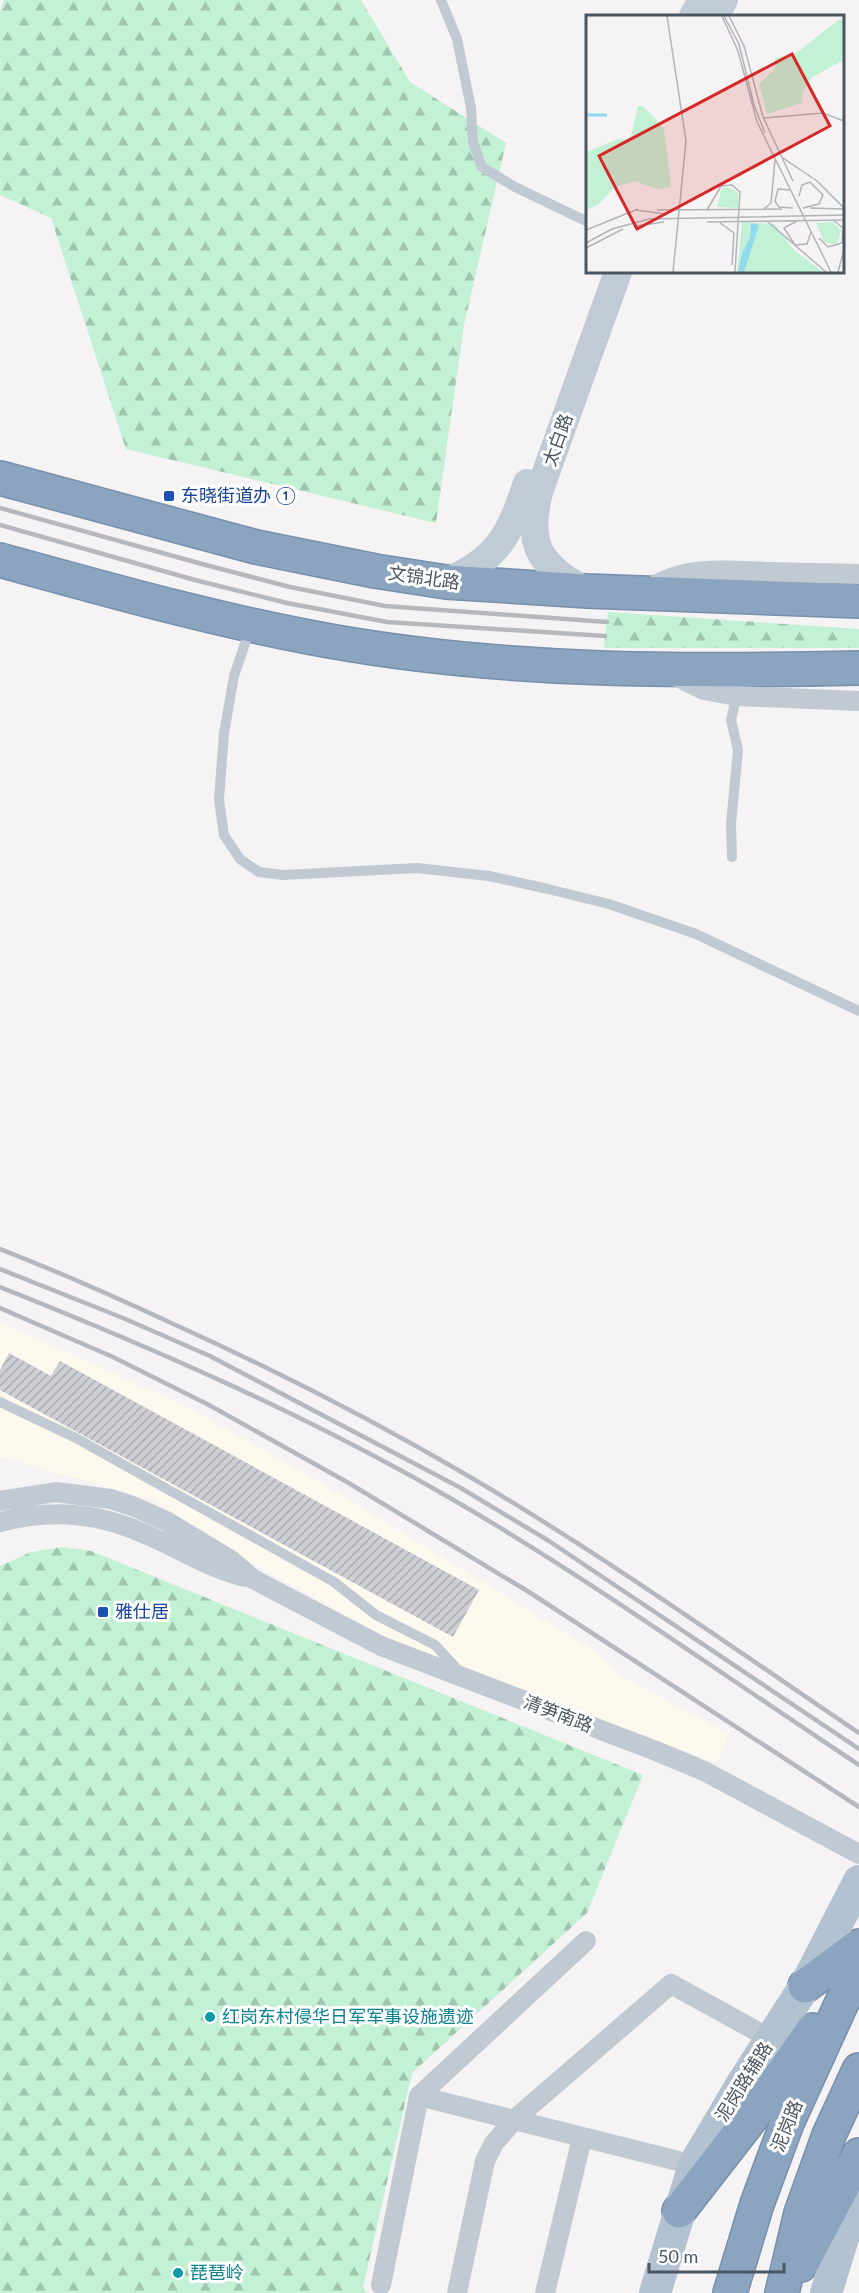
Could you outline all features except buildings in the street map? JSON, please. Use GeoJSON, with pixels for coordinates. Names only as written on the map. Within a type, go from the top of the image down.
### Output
{"type":"FeatureCollection","features":[{"type":"Feature","properties":{"kind":"highway","name":"文锦北路"},"geometry":{"type":"LineString","coordinates":[[0,478],[256,547],[375,571],[446,582],[587,591],[859,601]]}},
{"type":"Feature","properties":{"kind":"highway"},"geometry":{"type":"LineString","coordinates":[[0,560],[251,626],[332,642],[463,660],[662,670],[740,683],[859,668]]}},
{"type":"Feature","properties":{"kind":"highway"},"geometry":{"type":"LineString","coordinates":[[805,1986],[859,1946]]}},
{"type":"Feature","properties":{"kind":"highway"},"geometry":{"type":"LineString","coordinates":[[679,2211],[752,2117],[859,1965]]}},
{"type":"Feature","properties":{"kind":"highway","name":"泥岗路"},"geometry":{"type":"LineString","coordinates":[[730,2293],[757,2204],[788,2123],[859,1965]]}},
{"type":"Feature","properties":{"kind":"highway"},"geometry":{"type":"LineString","coordinates":[[784,2293],[801,2213],[829,2135],[859,2070]]}},
{"type":"Feature","properties":{"kind":"highway"},"geometry":{"type":"LineString","coordinates":[[784,2293],[859,2155]]}},
{"type":"Feature","properties":{"kind":"main road"},"geometry":{"type":"LineString","coordinates":[[694,15],[702,0]]}},
{"type":"Feature","properties":{"kind":"main road"},"geometry":{"type":"LineString","coordinates":[[716,15],[724,0]]}},
{"type":"Feature","properties":{"kind":"main road","name":"太白路"},"geometry":{"type":"LineString","coordinates":[[446,582],[467,572],[489,557],[508,533],[600,273]]}},
{"type":"Feature","properties":{"kind":"main road","name":"太白路"},"geometry":{"type":"LineString","coordinates":[[587,591],[565,579],[545,561],[534,531],[535,514],[540,489],[618,273]]}},
{"type":"Feature","properties":{"kind":"main road","name":"泥岗路辅路"},"geometry":{"type":"LineString","coordinates":[[655,2293],[694,2165],[805,1986],[859,1881]]}},
{"type":"Feature","properties":{"kind":"main road"},"geometry":{"type":"LineString","coordinates":[[826,2293],[859,2187]]}},
{"type":"Feature","properties":{"kind":"street"},"geometry":{"type":"LineString","coordinates":[[643,593],[668,579],[705,571],[859,574]]}},
{"type":"Feature","properties":{"kind":"street"},"geometry":{"type":"LineString","coordinates":[[740,683],[859,701]]}},
{"type":"Feature","properties":{"kind":"street","name":"清笋南路"},"geometry":{"type":"LineString","coordinates":[[0,1501],[56,1492],[111,1499],[166,1521],[231,1560],[253,1580]]}},
{"type":"Feature","properties":{"kind":"street","name":"清笋南路"},"geometry":{"type":"LineString","coordinates":[[0,1522],[36,1514],[54,1513],[99,1517],[150,1536],[228,1573],[253,1580],[381,1646],[704,1771],[859,1854]]}},
{"type":"Feature","properties":{"kind":"street"},"geometry":{"type":"LineString","coordinates":[[381,2285],[419,2096],[586,1941]]}},
{"type":"Feature","properties":{"kind":"street"},"geometry":{"type":"LineString","coordinates":[[457,2293],[485,2161],[494,2143],[515,2119],[671,1983],[771,2039]]}},
{"type":"Feature","properties":{"kind":"street"},"geometry":{"type":"LineString","coordinates":[[419,2096],[694,2165]]}},
{"type":"Feature","properties":{"kind":"street"},"geometry":{"type":"LineString","coordinates":[[545,2293],[582,2138]]}},
{"type":"Feature","properties":{"kind":"lane"},"geometry":{"type":"LineString","coordinates":[[441,0],[457,39],[471,108],[473,142],[482,167],[515,187],[586,221]]}},
{"type":"Feature","properties":{"kind":"lane"},"geometry":{"type":"LineString","coordinates":[[251,626],[234,676],[224,733],[219,800],[224,835],[240,859],[259,872],[283,875],[417,868],[489,876],[548,889],[609,904],[696,934],[859,1011]]}},
{"type":"Feature","properties":{"kind":"lane"},"geometry":{"type":"LineString","coordinates":[[732,857],[730,824],[738,750],[731,720],[740,683]]}},
{"type":"Feature","properties":{"kind":"lane"},"geometry":{"type":"LineString","coordinates":[[0,1402],[74,1437],[334,1582],[376,1615],[435,1645],[468,1680]]}},
{"type":"Feature","properties":{"kind":"shaded area"},"geometry":{"type":"Polygon","coordinates":[[[0,1322],[188,1407],[320,1482],[592,1649],[628,1680],[729,1733],[717,1763],[391,1640],[247,1560],[154,1500],[0,1457],[0,1322]]]}},
{"type":"Feature","properties":{"kind":"green space"},"geometry":{"type":"Polygon","coordinates":[[[4,0],[361,0],[410,82],[506,143],[464,325],[436,523],[126,449],[51,218],[0,195],[0,13],[4,0]]]}},
{"type":"Feature","properties":{"kind":"green space"},"geometry":{"type":"Polygon","coordinates":[[[608,612],[859,629],[859,648],[604,648],[608,612]]]}},
{"type":"Feature","properties":{"kind":"green space"},"geometry":{"type":"Polygon","coordinates":[[[62,1547],[91,1551],[643,1775],[587,1913],[412,2073],[363,2287],[367,2293],[0,2293],[0,1566],[31,1552],[62,1547]]]}},
{"type":"Feature","properties":{"kind":"railway"},"geometry":{"type":"LineString","coordinates":[[0,508],[290,587],[385,606],[607,622]]}},
{"type":"Feature","properties":{"kind":"railway"},"geometry":{"type":"LineString","coordinates":[[0,525],[195,580],[287,603],[387,622],[605,636]]}},
{"type":"Feature","properties":{"kind":"railway"},"geometry":{"type":"LineString","coordinates":[[0,1249],[114,1297],[254,1362],[325,1397],[430,1454],[615,1567],[859,1733]]}},
{"type":"Feature","properties":{"kind":"railway"},"geometry":{"type":"LineString","coordinates":[[0,1269],[123,1318],[210,1356],[459,1487],[549,1541],[859,1749]]}},
{"type":"Feature","properties":{"kind":"railway"},"geometry":{"type":"LineString","coordinates":[[0,1287],[232,1386],[402,1471],[559,1564],[859,1765]]}},
{"type":"Feature","properties":{"kind":"railway"},"geometry":{"type":"LineString","coordinates":[[0,1308],[113,1357],[209,1405],[347,1482],[529,1592],[859,1807]]}},
{"type":"Feature","properties":{"kind":"place","name":"东晓街道办 ①"},"geometry":{"type":"Point","coordinates":[169,496]}},
{"type":"Feature","properties":{"kind":"place","name":"雅仕居"},"geometry":{"type":"Point","coordinates":[103,1612]}},
{"type":"Feature","properties":{"kind":"place","name":"红岗东村侵华日军军事设施遗迹"},"geometry":{"type":"Point","coordinates":[210,2017]}},
{"type":"Feature","properties":{"kind":"place","name":"琵琶岭"},"geometry":{"type":"Point","coordinates":[178,2273]}}]}
